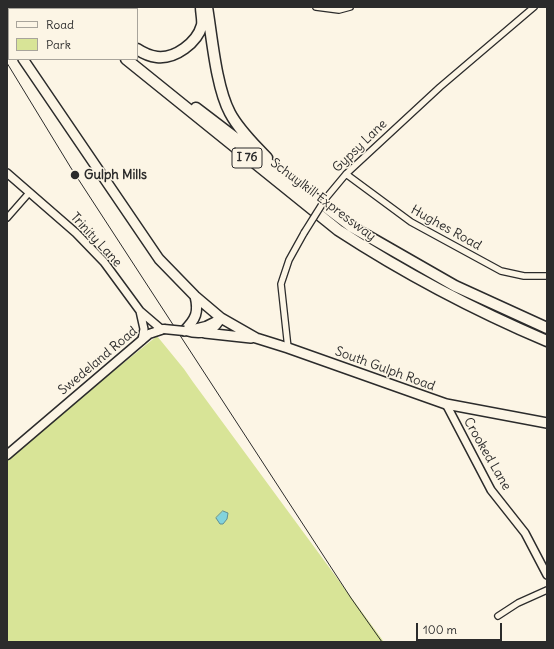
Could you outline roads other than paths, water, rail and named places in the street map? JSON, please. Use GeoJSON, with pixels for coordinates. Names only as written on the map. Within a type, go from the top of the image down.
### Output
{"type":"FeatureCollection","features":[{"type":"Feature","properties":{"kind":"highway"},"geometry":{"type":"LineString","coordinates":[[138,50],[158,58],[171,55],[185,48],[197,37],[202,24],[201,7]]}},
{"type":"Feature","properties":{"kind":"highway"},"geometry":{"type":"LineString","coordinates":[[207,7],[222,96],[230,114],[247,136],[271,162],[312,198]]}},
{"type":"Feature","properties":{"kind":"highway","name":"Schuylkill Expressway"},"geometry":{"type":"LineString","coordinates":[[127,60],[338,230],[372,252],[444,292],[503,322],[547,341]]}},
{"type":"Feature","properties":{"kind":"highway","name":"Schuylkill Expressway"},"geometry":{"type":"LineString","coordinates":[[137,60],[312,198],[352,227],[454,286],[547,328]]}},
{"type":"Feature","properties":{"kind":"main road","name":"South Gulph Road"},"geometry":{"type":"LineString","coordinates":[[23,60],[159,259],[195,296],[221,318],[256,338],[446,404],[547,423]]}},
{"type":"Feature","properties":{"kind":"main road"},"geometry":{"type":"LineString","coordinates":[[185,331],[197,313],[195,296]]}},
{"type":"Feature","properties":{"kind":"main road"},"geometry":{"type":"LineString","coordinates":[[185,331],[206,326],[221,318]]}},
{"type":"Feature","properties":{"kind":"main road"},"geometry":{"type":"LineString","coordinates":[[205,334],[216,328],[221,318]]}},
{"type":"Feature","properties":{"kind":"main road"},"geometry":{"type":"LineString","coordinates":[[162,329],[185,331],[195,334],[256,338]]}},
{"type":"Feature","properties":{"kind":"main road","name":"Swedeland Road"},"geometry":{"type":"LineString","coordinates":[[7,455],[142,340],[155,331],[162,329]]}},
{"type":"Feature","properties":{"kind":"street"},"geometry":{"type":"LineString","coordinates":[[316,7],[339,10],[350,7]]}},
{"type":"Feature","properties":{"kind":"street","name":"Gypsy Lane"},"geometry":{"type":"LineString","coordinates":[[288,348],[281,284],[289,260],[326,198],[346,174],[440,87],[534,7]]}},
{"type":"Feature","properties":{"kind":"street","name":"Trinity Lane"},"geometry":{"type":"LineString","coordinates":[[7,173],[76,233],[104,262],[140,311],[162,329]]}},
{"type":"Feature","properties":{"kind":"street","name":"Hughes Road"},"geometry":{"type":"LineString","coordinates":[[346,174],[411,222],[502,270],[524,276],[547,276]]}},
{"type":"Feature","properties":{"kind":"street"},"geometry":{"type":"LineString","coordinates":[[7,218],[29,193]]}},
{"type":"Feature","properties":{"kind":"street"},"geometry":{"type":"LineString","coordinates":[[140,311],[144,329],[142,340]]}},
{"type":"Feature","properties":{"kind":"street","name":"Crooked Lane"},"geometry":{"type":"LineString","coordinates":[[446,404],[491,490],[526,532],[547,575]]}},
{"type":"Feature","properties":{"kind":"street"},"geometry":{"type":"LineString","coordinates":[[498,616],[518,603],[547,590]]}},
{"type":"Feature","properties":{"kind":"water"},"geometry":{"type":"Polygon","coordinates":[[[223,511],[228,513],[227,519],[223,524],[220,524],[216,518],[223,511]]]}},
{"type":"Feature","properties":{"kind":"tram line"},"geometry":{"type":"LineString","coordinates":[[7,63],[71,168],[351,598],[382,642]]}},
{"type":"Feature","properties":{"kind":"place","name":"Gulph Mills"},"geometry":{"type":"Point","coordinates":[75,175]}}]}
